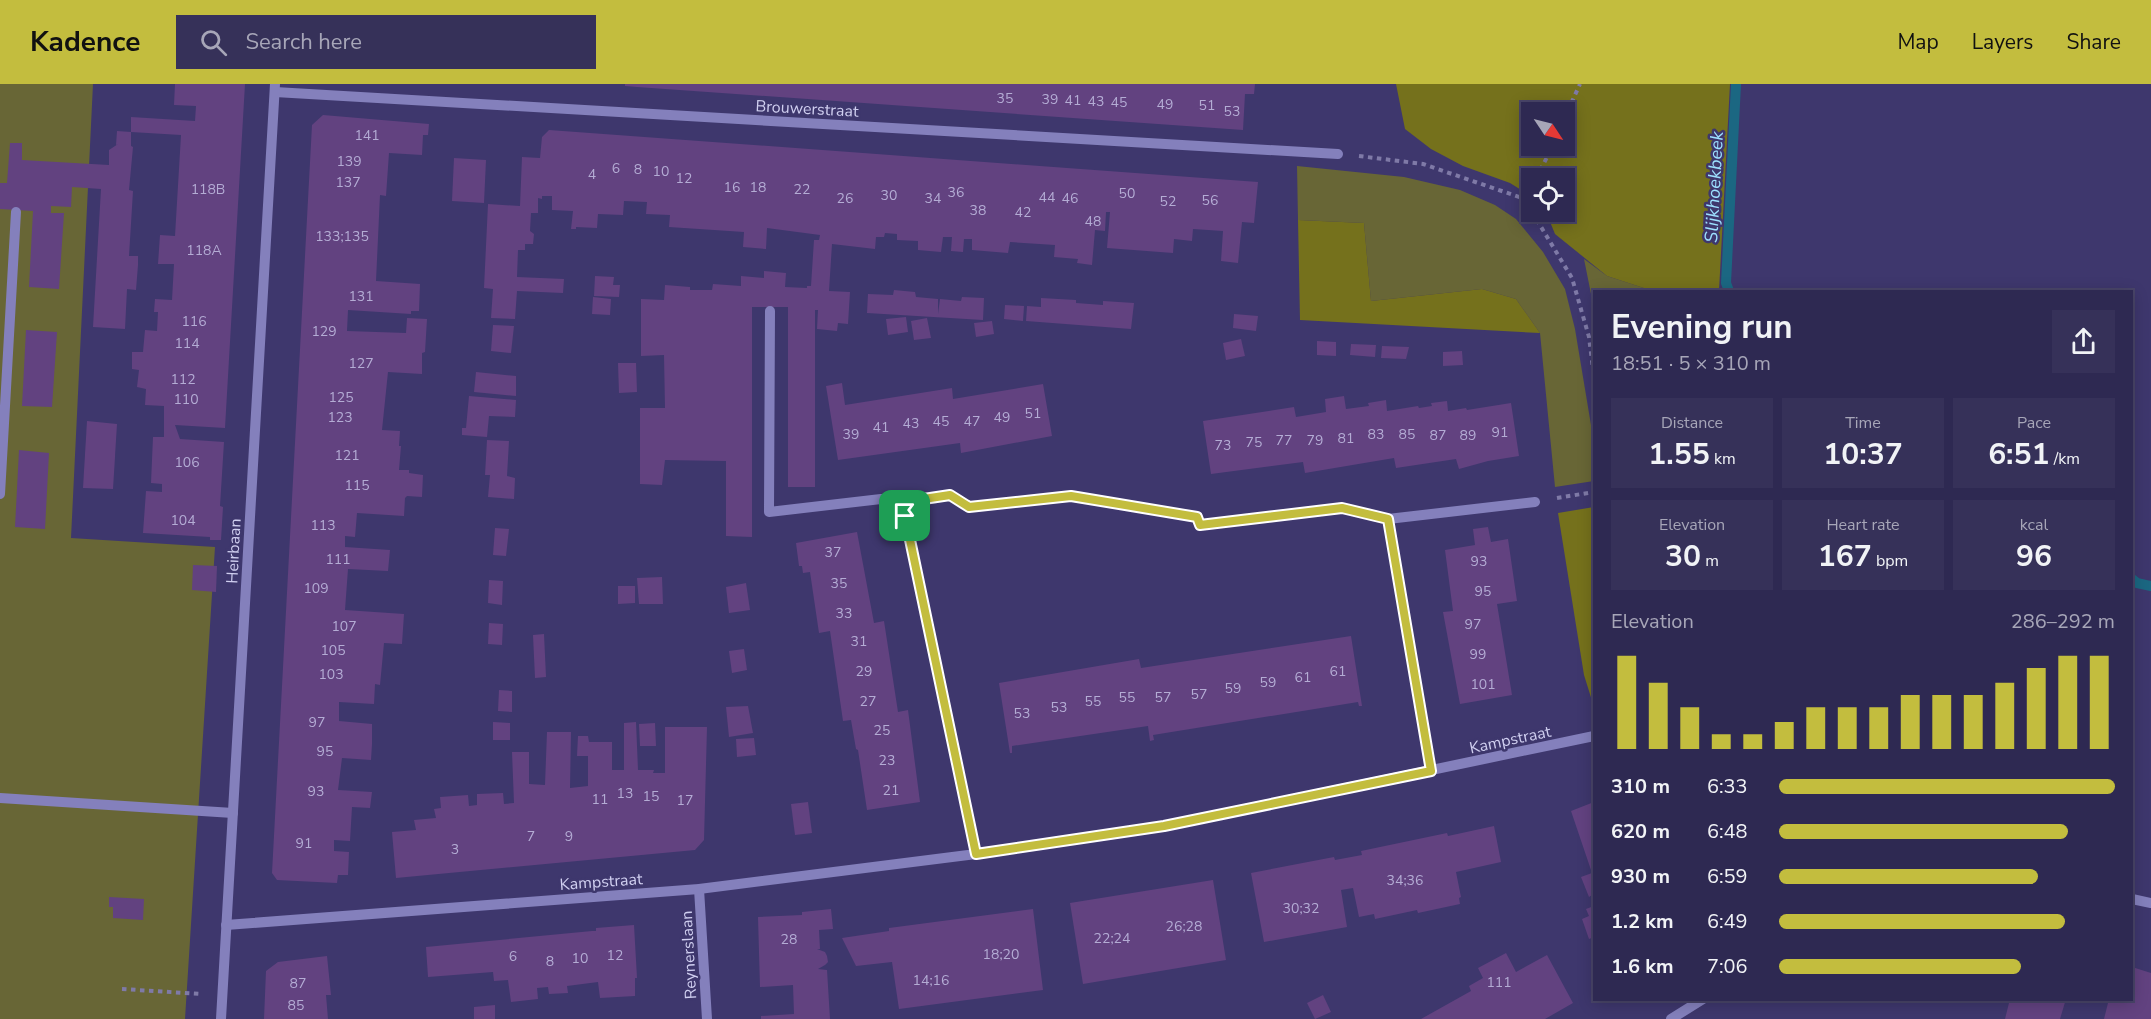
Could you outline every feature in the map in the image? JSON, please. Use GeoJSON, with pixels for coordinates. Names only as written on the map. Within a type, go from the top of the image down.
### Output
{"type":"FeatureCollection","features":[{"type":"Feature","properties":{"kind":"street","name":"Brouwerstraat"},"geometry":{"type":"LineString","coordinates":[[275,88],[1338,154]]}},
{"type":"Feature","properties":{"kind":"street","name":"Heirbaan"},"geometry":{"type":"LineString","coordinates":[[221,1019],[275,88]]}},
{"type":"Feature","properties":{"kind":"street"},"geometry":{"type":"LineString","coordinates":[[0,494],[16,212]]}},
{"type":"Feature","properties":{"kind":"street"},"geometry":{"type":"LineString","coordinates":[[770,311],[769,512],[882,499],[905,516],[976,854]]}},
{"type":"Feature","properties":{"kind":"street"},"geometry":{"type":"LineString","coordinates":[[905,516],[917,500],[950,495],[969,507],[1071,496]]}},
{"type":"Feature","properties":{"kind":"street"},"geometry":{"type":"LineString","coordinates":[[1200,525],[1342,508],[1388,519],[1534,502]]}},
{"type":"Feature","properties":{"kind":"street"},"geometry":{"type":"LineString","coordinates":[[1388,519],[1431,771]]}},
{"type":"Feature","properties":{"kind":"street","name":"Kampstraat"},"geometry":{"type":"LineString","coordinates":[[226,925],[699,889],[976,854],[1164,826],[1593,736]]}},
{"type":"Feature","properties":{"kind":"street"},"geometry":{"type":"LineString","coordinates":[[0,798],[233,813]]}},
{"type":"Feature","properties":{"kind":"street","name":"Reynerslaan"},"geometry":{"type":"LineString","coordinates":[[699,889],[707,1019]]}},
{"type":"Feature","properties":{"kind":"street"},"geometry":{"type":"LineString","coordinates":[[2133,899],[2151,903]]}},
{"type":"Feature","properties":{"kind":"street"},"geometry":{"type":"LineString","coordinates":[[1671,1019],[1700,1001]]}},
{"type":"Feature","properties":{"kind":"path"},"geometry":{"type":"LineString","coordinates":[[1572,102],[1580,84]]}},
{"type":"Feature","properties":{"kind":"path"},"geometry":{"type":"LineString","coordinates":[[1338,154],[1423,164],[1521,198]]}},
{"type":"Feature","properties":{"kind":"path"},"geometry":{"type":"LineString","coordinates":[[1539,222],[1572,278],[1588,337],[1593,370]]}},
{"type":"Feature","properties":{"kind":"path"},"geometry":{"type":"LineString","coordinates":[[1534,502],[1593,492]]}},
{"type":"Feature","properties":{"kind":"path"},"geometry":{"type":"LineString","coordinates":[[1071,496],[1197,517],[1200,525]]}},
{"type":"Feature","properties":{"kind":"path"},"geometry":{"type":"LineString","coordinates":[[122,989],[202,994]]}},
{"type":"Feature","properties":{"kind":"shaded area"},"geometry":{"type":"Polygon","coordinates":[[[0,84],[93,84],[71,538],[215,547],[185,1019],[0,1019],[0,84]]]}},
{"type":"Feature","properties":{"kind":"shaded area"},"geometry":{"type":"Polygon","coordinates":[[[1396,84],[1730,84],[1719,290],[1650,290],[1607,276],[1555,234],[1550,222],[1575,222],[1575,168],[1521,168],[1521,190],[1510,183],[1463,166],[1431,149],[1405,129],[1396,84]]]}},
{"type":"Feature","properties":{"kind":"shaded area"},"geometry":{"type":"Polygon","coordinates":[[[1297,166],[1404,177],[1460,190],[1495,205],[1516,219],[1543,252],[1565,289],[1575,329],[1593,437],[1593,481],[1555,487],[1540,333],[1516,299],[1482,289],[1371,301],[1364,223],[1298,220],[1297,166]]]}},
{"type":"Feature","properties":{"kind":"shaded area"},"geometry":{"type":"Polygon","coordinates":[[[1298,220],[1364,223],[1371,301],[1482,289],[1516,299],[1540,333],[1300,320],[1298,220]]]}},
{"type":"Feature","properties":{"kind":"shaded area"},"geometry":{"type":"Polygon","coordinates":[[[1584,259],[1607,276],[1650,290],[1593,290],[1593,304],[1584,259]]]}},
{"type":"Feature","properties":{"kind":"shaded area"},"geometry":{"type":"Polygon","coordinates":[[[1593,507],[1593,704],[1584,675],[1558,513],[1593,507]]]}},
{"type":"Feature","properties":{"kind":"building"},"geometry":{"type":"Polygon","coordinates":[[[175,84],[245,84],[225,428],[175,425],[180,439],[224,442],[220,506],[223,507],[221,540],[210,540],[210,537],[143,533],[146,491],[162,492],[162,484],[151,483],[153,437],[164,437],[164,406],[145,405],[146,389],[137,387],[139,370],[132,369],[132,352],[143,352],[145,330],[157,331],[158,312],[154,312],[155,299],[172,300],[174,264],[158,264],[160,235],[175,236],[181,135],[131,132],[131,117],[195,121],[196,106],[174,105],[175,84]]]}},
{"type":"Feature","properties":{"kind":"building"},"geometry":{"type":"Polygon","coordinates":[[[625,84],[1255,84],[1254,94],[1245,94],[1243,130],[637,87],[625,86],[625,84]]]}},
{"type":"Feature","properties":{"kind":"building"},"geometry":{"type":"Polygon","coordinates":[[[323,115],[429,124],[428,135],[423,135],[422,155],[389,153],[386,196],[380,195],[376,281],[420,284],[419,311],[411,311],[411,314],[348,310],[347,331],[406,333],[407,318],[427,319],[425,352],[422,353],[422,374],[388,372],[382,430],[400,431],[399,470],[409,470],[409,473],[423,475],[422,497],[407,496],[405,498],[404,516],[357,513],[355,537],[345,536],[345,547],[390,550],[388,571],[348,569],[345,610],[404,614],[402,644],[384,643],[380,685],[375,684],[374,704],[339,702],[339,721],[372,724],[372,744],[371,760],[342,758],[338,790],[372,792],[370,808],[352,807],[350,841],[334,840],[334,851],[349,852],[348,875],[338,875],[337,883],[277,880],[272,873],[312,125],[323,115]]]}},
{"type":"Feature","properties":{"kind":"building"},"geometry":{"type":"Polygon","coordinates":[[[549,130],[1258,182],[1254,223],[1242,222],[1238,263],[1221,261],[1223,231],[1193,229],[1192,241],[1174,239],[1173,253],[1107,248],[1110,212],[1106,212],[1105,231],[1095,230],[1092,265],[1077,263],[1078,259],[1054,257],[1055,245],[1010,242],[1008,253],[972,250],[972,239],[964,239],[963,252],[951,251],[952,237],[943,237],[941,252],[918,250],[918,241],[897,240],[897,234],[885,233],[884,237],[876,237],[875,249],[832,244],[829,291],[850,292],[848,324],[838,323],[837,331],[817,329],[818,310],[815,310],[815,487],[788,487],[788,307],[752,307],[752,537],[726,536],[726,461],[665,460],[662,485],[640,484],[640,408],[665,408],[664,355],[641,356],[641,299],[664,300],[665,285],[690,287],[690,290],[712,290],[713,284],[741,286],[741,276],[764,278],[764,271],[786,273],[785,287],[807,288],[811,286],[814,240],[819,240],[820,235],[767,228],[766,249],[743,247],[744,232],[669,227],[670,215],[646,214],[647,202],[624,201],[623,215],[598,214],[597,228],[576,227],[576,229],[571,229],[573,211],[552,210],[552,196],[542,196],[542,199],[538,198],[538,213],[531,213],[530,231],[534,234],[533,244],[525,244],[525,250],[518,250],[517,277],[564,279],[563,293],[517,291],[515,319],[491,318],[493,289],[484,288],[488,204],[520,206],[522,157],[540,158],[542,137],[549,130]]]}},
{"type":"Feature","properties":{"kind":"building"},"geometry":{"type":"Polygon","coordinates":[[[117,131],[131,132],[131,146],[133,147],[129,190],[133,191],[129,256],[138,256],[136,290],[127,289],[125,329],[93,327],[101,189],[72,187],[71,207],[51,206],[51,213],[64,213],[59,289],[29,287],[33,211],[0,209],[0,183],[7,183],[10,143],[22,143],[22,160],[109,165],[109,150],[118,144],[116,145],[117,131]]]}},
{"type":"Feature","properties":{"kind":"building"},"geometry":{"type":"Polygon","coordinates":[[[454,158],[486,160],[484,203],[452,201],[454,158]]]}},
{"type":"Feature","properties":{"kind":"building"},"geometry":{"type":"Polygon","coordinates":[[[595,276],[614,277],[613,285],[620,285],[619,297],[594,296],[595,276]]]}},
{"type":"Feature","properties":{"kind":"building"},"geometry":{"type":"Polygon","coordinates":[[[894,290],[915,292],[916,297],[938,299],[938,314],[940,299],[961,301],[962,297],[984,298],[983,320],[867,313],[868,294],[893,295],[894,290]]]}},
{"type":"Feature","properties":{"kind":"building"},"geometry":{"type":"Polygon","coordinates":[[[593,297],[611,299],[610,315],[592,314],[593,297]]]}},
{"type":"Feature","properties":{"kind":"building"},"geometry":{"type":"Polygon","coordinates":[[[1041,298],[1076,300],[1076,303],[1103,305],[1103,301],[1134,303],[1131,329],[1026,321],[1027,306],[1041,307],[1041,298]]]}},
{"type":"Feature","properties":{"kind":"building"},"geometry":{"type":"Polygon","coordinates":[[[1005,305],[1024,306],[1023,321],[1004,319],[1005,305]]]}},
{"type":"Feature","properties":{"kind":"building"},"geometry":{"type":"Polygon","coordinates":[[[1234,314],[1258,316],[1256,331],[1233,328],[1234,314]]]}},
{"type":"Feature","properties":{"kind":"building"},"geometry":{"type":"Polygon","coordinates":[[[906,317],[908,332],[888,335],[886,319],[906,317]]]}},
{"type":"Feature","properties":{"kind":"building"},"geometry":{"type":"Polygon","coordinates":[[[927,318],[931,338],[914,340],[911,321],[927,318]]]}},
{"type":"Feature","properties":{"kind":"building"},"geometry":{"type":"Polygon","coordinates":[[[992,321],[994,334],[976,337],[974,323],[992,321]]]}},
{"type":"Feature","properties":{"kind":"building"},"geometry":{"type":"Polygon","coordinates":[[[493,325],[514,326],[511,353],[491,351],[493,325]]]}},
{"type":"Feature","properties":{"kind":"building"},"geometry":{"type":"Polygon","coordinates":[[[26,330],[57,332],[52,407],[22,406],[26,330]]]}},
{"type":"Feature","properties":{"kind":"building"},"geometry":{"type":"Polygon","coordinates":[[[1241,339],[1245,356],[1226,360],[1223,343],[1241,339]]]}},
{"type":"Feature","properties":{"kind":"building"},"geometry":{"type":"Polygon","coordinates":[[[1317,341],[1336,342],[1336,356],[1317,355],[1317,341]]]}},
{"type":"Feature","properties":{"kind":"building"},"geometry":{"type":"Polygon","coordinates":[[[1351,344],[1376,345],[1375,357],[1350,355],[1351,344]]]}},
{"type":"Feature","properties":{"kind":"building"},"geometry":{"type":"Polygon","coordinates":[[[1382,346],[1409,347],[1406,359],[1381,358],[1382,346]]]}},
{"type":"Feature","properties":{"kind":"building"},"geometry":{"type":"Polygon","coordinates":[[[1462,351],[1463,365],[1443,366],[1443,352],[1462,351]]]}},
{"type":"Feature","properties":{"kind":"building"},"geometry":{"type":"Polygon","coordinates":[[[618,363],[636,363],[637,392],[619,393],[618,363]]]}},
{"type":"Feature","properties":{"kind":"building"},"geometry":{"type":"Polygon","coordinates":[[[476,372],[516,376],[516,396],[474,392],[476,372]]]}},
{"type":"Feature","properties":{"kind":"building"},"geometry":{"type":"Polygon","coordinates":[[[842,383],[845,405],[952,388],[953,399],[1043,384],[1052,436],[961,453],[960,443],[838,460],[826,386],[842,383]]]}},
{"type":"Feature","properties":{"kind":"building"},"geometry":{"type":"Polygon","coordinates":[[[469,396],[516,400],[515,417],[489,416],[487,437],[462,435],[462,428],[466,428],[469,396]]]}},
{"type":"Feature","properties":{"kind":"building"},"geometry":{"type":"Polygon","coordinates":[[[1344,396],[1346,409],[1369,406],[1368,403],[1386,400],[1387,411],[1432,406],[1431,403],[1447,401],[1448,411],[1511,403],[1519,456],[1459,469],[1456,459],[1396,468],[1394,458],[1305,473],[1303,462],[1211,474],[1203,421],[1294,407],[1296,417],[1326,412],[1325,399],[1344,396]]]}},
{"type":"Feature","properties":{"kind":"building"},"geometry":{"type":"Polygon","coordinates":[[[87,421],[117,424],[113,489],[83,488],[87,421]]]}},
{"type":"Feature","properties":{"kind":"building"},"geometry":{"type":"Polygon","coordinates":[[[487,440],[509,441],[507,476],[515,478],[514,499],[488,497],[490,475],[485,475],[487,440]]]}},
{"type":"Feature","properties":{"kind":"building"},"geometry":{"type":"Polygon","coordinates":[[[19,450],[49,453],[45,529],[15,527],[19,450]]]}},
{"type":"Feature","properties":{"kind":"building"},"geometry":{"type":"Polygon","coordinates":[[[1488,527],[1491,542],[1508,539],[1517,601],[1497,604],[1512,695],[1460,704],[1443,612],[1453,611],[1445,550],[1475,545],[1473,529],[1488,527]]]}},
{"type":"Feature","properties":{"kind":"building"},"geometry":{"type":"Polygon","coordinates":[[[495,528],[509,529],[506,556],[493,555],[495,528]]]}},
{"type":"Feature","properties":{"kind":"building"},"geometry":{"type":"Polygon","coordinates":[[[857,532],[874,623],[884,621],[898,712],[908,710],[920,802],[867,810],[851,720],[843,721],[830,631],[819,633],[810,572],[803,573],[802,566],[799,566],[796,543],[857,532]]]}},
{"type":"Feature","properties":{"kind":"building"},"geometry":{"type":"Polygon","coordinates":[[[193,565],[217,566],[216,592],[192,590],[193,565]]]}},
{"type":"Feature","properties":{"kind":"building"},"geometry":{"type":"Polygon","coordinates":[[[662,577],[663,604],[639,604],[637,578],[662,577]]]}},
{"type":"Feature","properties":{"kind":"building"},"geometry":{"type":"Polygon","coordinates":[[[489,580],[503,581],[502,605],[488,603],[489,580]]]}},
{"type":"Feature","properties":{"kind":"building"},"geometry":{"type":"Polygon","coordinates":[[[746,583],[750,610],[729,613],[726,587],[746,583]]]}},
{"type":"Feature","properties":{"kind":"building"},"geometry":{"type":"Polygon","coordinates":[[[618,586],[635,586],[635,603],[618,604],[618,586]]]}},
{"type":"Feature","properties":{"kind":"building"},"geometry":{"type":"Polygon","coordinates":[[[489,623],[503,624],[502,645],[488,644],[489,623]]]}},
{"type":"Feature","properties":{"kind":"building"},"geometry":{"type":"Polygon","coordinates":[[[544,634],[546,677],[535,678],[533,635],[544,634]]]}},
{"type":"Feature","properties":{"kind":"building"},"geometry":{"type":"Polygon","coordinates":[[[1351,636],[1362,706],[1359,706],[1358,702],[1153,735],[1154,740],[1150,741],[1148,726],[1012,746],[1012,753],[1010,753],[999,683],[1139,659],[1141,668],[1351,636]]]}},
{"type":"Feature","properties":{"kind":"building"},"geometry":{"type":"Polygon","coordinates":[[[744,649],[747,670],[732,673],[729,651],[744,649]]]}},
{"type":"Feature","properties":{"kind":"building"},"geometry":{"type":"Polygon","coordinates":[[[499,690],[512,691],[512,712],[498,711],[499,690]]]}},
{"type":"Feature","properties":{"kind":"building"},"geometry":{"type":"Polygon","coordinates":[[[748,706],[753,733],[729,737],[726,707],[748,706]]]}},
{"type":"Feature","properties":{"kind":"building"},"geometry":{"type":"Polygon","coordinates":[[[493,722],[510,723],[510,740],[493,740],[493,722]]]}},
{"type":"Feature","properties":{"kind":"building"},"geometry":{"type":"Polygon","coordinates":[[[636,722],[638,770],[654,770],[653,773],[665,773],[665,727],[707,727],[704,840],[695,850],[396,878],[392,832],[416,830],[414,820],[436,818],[434,809],[441,808],[440,797],[468,795],[469,806],[477,805],[477,794],[503,793],[504,804],[514,803],[512,752],[529,752],[529,784],[545,785],[547,732],[571,732],[570,788],[588,786],[588,756],[577,756],[578,736],[588,736],[589,742],[612,742],[612,770],[624,770],[624,723],[636,722]]]}},
{"type":"Feature","properties":{"kind":"building"},"geometry":{"type":"Polygon","coordinates":[[[655,723],[656,746],[640,746],[639,724],[655,723]]]}},
{"type":"Feature","properties":{"kind":"building"},"geometry":{"type":"Polygon","coordinates":[[[754,738],[756,755],[737,757],[736,739],[754,738]]]}},
{"type":"Feature","properties":{"kind":"building"},"geometry":{"type":"Polygon","coordinates":[[[808,802],[812,833],[795,835],[791,804],[808,802]]]}},
{"type":"Feature","properties":{"kind":"building"},"geometry":{"type":"Polygon","coordinates":[[[1593,802],[1593,898],[1592,895],[1589,897],[1581,877],[1592,873],[1571,811],[1593,802]]]}},
{"type":"Feature","properties":{"kind":"building"},"geometry":{"type":"Polygon","coordinates":[[[1494,826],[1501,862],[1456,872],[1461,897],[1459,898],[1460,904],[1375,919],[1374,914],[1359,917],[1353,888],[1341,890],[1347,927],[1264,942],[1251,873],[1334,857],[1335,860],[1362,855],[1361,851],[1447,833],[1448,836],[1494,826]]]}},
{"type":"Feature","properties":{"kind":"building"},"geometry":{"type":"Polygon","coordinates":[[[1213,880],[1226,960],[1083,984],[1070,903],[1213,880]]]}},
{"type":"Feature","properties":{"kind":"building"},"geometry":{"type":"Polygon","coordinates":[[[109,897],[144,899],[143,920],[113,918],[113,907],[109,907],[109,897]]]}},
{"type":"Feature","properties":{"kind":"building"},"geometry":{"type":"Polygon","coordinates":[[[1593,906],[1593,937],[1589,939],[1582,919],[1589,916],[1586,909],[1593,906]]]}},
{"type":"Feature","properties":{"kind":"building"},"geometry":{"type":"Polygon","coordinates":[[[831,909],[833,929],[819,930],[820,949],[817,949],[825,952],[827,956],[828,962],[818,969],[827,970],[830,1019],[761,1019],[761,1016],[794,1014],[793,985],[760,987],[758,917],[802,915],[802,912],[831,909]]]}},
{"type":"Feature","properties":{"kind":"building"},"geometry":{"type":"Polygon","coordinates":[[[1033,909],[1043,990],[899,1009],[892,962],[856,966],[842,938],[889,931],[889,928],[1033,909]]]}},
{"type":"Feature","properties":{"kind":"building"},"geometry":{"type":"Polygon","coordinates":[[[634,925],[637,978],[635,978],[635,996],[600,998],[598,982],[567,986],[568,993],[549,994],[548,987],[537,988],[538,999],[511,1002],[508,980],[494,981],[493,972],[428,977],[426,947],[596,931],[596,928],[634,925]]]}},
{"type":"Feature","properties":{"kind":"building"},"geometry":{"type":"Polygon","coordinates":[[[1506,953],[1516,972],[1547,955],[1573,1003],[1545,1019],[1421,1019],[1471,991],[1469,986],[1483,978],[1478,968],[1506,953]]]}},
{"type":"Feature","properties":{"kind":"building"},"geometry":{"type":"Polygon","coordinates":[[[327,956],[331,995],[326,995],[328,1019],[264,1019],[266,971],[278,962],[327,956]]]}},
{"type":"Feature","properties":{"kind":"building"},"geometry":{"type":"Polygon","coordinates":[[[2133,967],[2151,973],[2151,1019],[2104,1019],[2108,1001],[2133,1001],[2133,967]]]}},
{"type":"Feature","properties":{"kind":"building"},"geometry":{"type":"Polygon","coordinates":[[[1323,995],[1331,1012],[1315,1019],[1307,1003],[1323,995]]]}},
{"type":"Feature","properties":{"kind":"building"},"geometry":{"type":"Polygon","coordinates":[[[2010,1001],[2065,1001],[2060,1019],[2005,1019],[2010,1001]]]}},
{"type":"Feature","properties":{"kind":"building"},"geometry":{"type":"Polygon","coordinates":[[[495,1005],[495,1019],[474,1019],[474,1007],[495,1005]]]}},
{"type":"Feature","properties":{"kind":"waterway","name":"Slijkhoekbeek"},"geometry":{"type":"LineString","coordinates":[[1729,290],[1726,283],[1736,84]]}},
{"type":"Feature","properties":{"kind":"waterway","name":"Slijkhoekbeek"},"geometry":{"type":"LineString","coordinates":[[2133,580],[2151,586]]}},
{"type":"Feature","properties":{"kind":"route"},"geometry":{"type":"LineString","coordinates":[[950,495],[969,507],[1071,496],[1197,517],[1200,525],[1342,508],[1388,519],[1431,771],[1164,826],[976,854],[905,516],[917,500],[950,495]]}}]}
